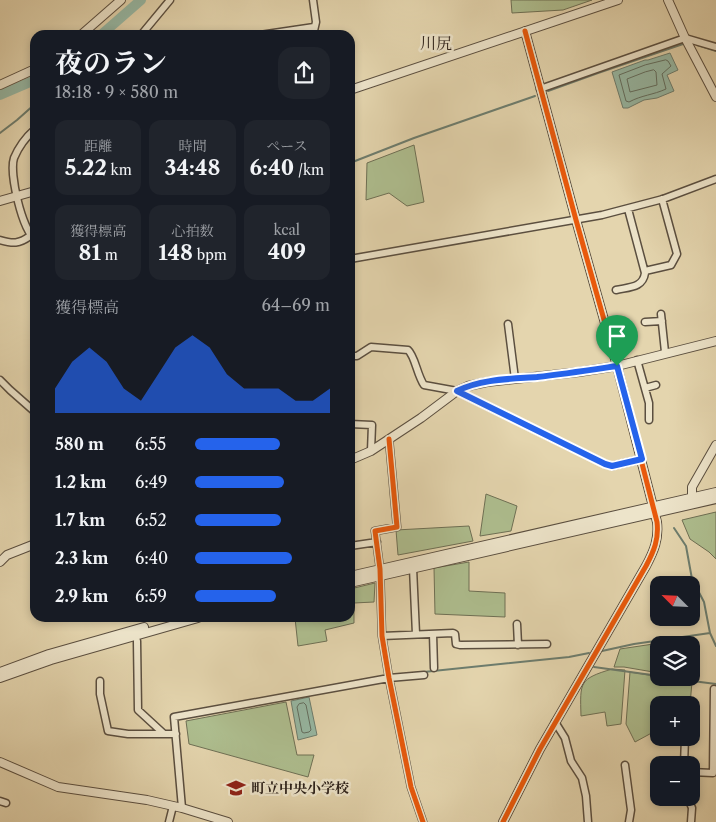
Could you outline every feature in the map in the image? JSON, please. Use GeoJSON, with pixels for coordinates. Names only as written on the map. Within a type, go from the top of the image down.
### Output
{"type":"FeatureCollection","features":[{"type":"Feature","properties":{"kind":"street"},"geometry":{"type":"LineString","coordinates":[[88,30],[121,0]]}},
{"type":"Feature","properties":{"kind":"street"},"geometry":{"type":"LineString","coordinates":[[144,30],[170,0]]}},
{"type":"Feature","properties":{"kind":"street"},"geometry":{"type":"LineString","coordinates":[[313,0],[316,22],[314,30]]}},
{"type":"Feature","properties":{"kind":"street"},"geometry":{"type":"LineString","coordinates":[[355,88],[618,0]]}},
{"type":"Feature","properties":{"kind":"street"},"geometry":{"type":"LineString","coordinates":[[668,0],[685,38],[716,97]]}},
{"type":"Feature","properties":{"kind":"street"},"geometry":{"type":"LineString","coordinates":[[294,30],[314,27]]}},
{"type":"Feature","properties":{"kind":"street"},"geometry":{"type":"LineString","coordinates":[[503,822],[555,722],[652,554],[658,535],[642,459],[525,31]]}},
{"type":"Feature","properties":{"kind":"street"},"geometry":{"type":"LineString","coordinates":[[540,89],[685,38],[716,48]]}},
{"type":"Feature","properties":{"kind":"street"},"geometry":{"type":"LineString","coordinates":[[0,85],[30,72]]}},
{"type":"Feature","properties":{"kind":"street"},"geometry":{"type":"LineString","coordinates":[[30,134],[21,144],[14,159],[13,173],[25,226],[30,235]]}},
{"type":"Feature","properties":{"kind":"street"},"geometry":{"type":"LineString","coordinates":[[355,258],[503,231],[576,220],[628,209],[662,199],[716,179]]}},
{"type":"Feature","properties":{"kind":"street"},"geometry":{"type":"LineString","coordinates":[[0,201],[30,192]]}},
{"type":"Feature","properties":{"kind":"street"},"geometry":{"type":"LineString","coordinates":[[645,272],[671,265],[676,259],[677,254],[662,199]]}},
{"type":"Feature","properties":{"kind":"street"},"geometry":{"type":"LineString","coordinates":[[616,290],[638,286],[644,280],[645,272],[628,209]]}},
{"type":"Feature","properties":{"kind":"street"},"geometry":{"type":"LineString","coordinates":[[0,240],[13,244],[30,239]]}},
{"type":"Feature","properties":{"kind":"street"},"geometry":{"type":"LineString","coordinates":[[645,322],[661,317],[665,352]]}},
{"type":"Feature","properties":{"kind":"street"},"geometry":{"type":"LineString","coordinates":[[508,324],[515,379]]}},
{"type":"Feature","properties":{"kind":"street"},"geometry":{"type":"LineString","coordinates":[[355,458],[371,451],[422,418],[457,391],[468,386],[617,366],[665,352],[716,341]]}},
{"type":"Feature","properties":{"kind":"street"},"geometry":{"type":"LineString","coordinates":[[355,356],[371,347],[408,350],[411,352],[415,367],[424,385],[457,391],[605,464],[612,466],[642,459]]}},
{"type":"Feature","properties":{"kind":"street"},"geometry":{"type":"LineString","coordinates":[[637,360],[649,403],[649,420]]}},
{"type":"Feature","properties":{"kind":"street"},"geometry":{"type":"LineString","coordinates":[[0,380],[30,408]]}},
{"type":"Feature","properties":{"kind":"street"},"geometry":{"type":"LineString","coordinates":[[645,388],[656,385]]}},
{"type":"Feature","properties":{"kind":"street"},"geometry":{"type":"LineString","coordinates":[[355,424],[372,425],[371,451]]}},
{"type":"Feature","properties":{"kind":"street"},"geometry":{"type":"LineString","coordinates":[[389,439],[396,527],[376,531],[380,572],[382,636],[388,678],[412,787],[423,822]]}},
{"type":"Feature","properties":{"kind":"street"},"geometry":{"type":"LineString","coordinates":[[692,497],[692,487],[716,445]]}},
{"type":"Feature","properties":{"kind":"street"},"geometry":{"type":"LineString","coordinates":[[355,575],[413,568],[654,510],[692,497],[716,492]]}},
{"type":"Feature","properties":{"kind":"street"},"geometry":{"type":"LineString","coordinates":[[355,581],[380,572],[654,510],[716,499]]}},
{"type":"Feature","properties":{"kind":"street"},"geometry":{"type":"LineString","coordinates":[[355,545],[377,542]]}},
{"type":"Feature","properties":{"kind":"street"},"geometry":{"type":"LineString","coordinates":[[0,562],[7,555],[30,546]]}},
{"type":"Feature","properties":{"kind":"street"},"geometry":{"type":"LineString","coordinates":[[413,568],[416,634]]}},
{"type":"Feature","properties":{"kind":"street"},"geometry":{"type":"LineString","coordinates":[[0,672],[49,654],[164,622]]}},
{"type":"Feature","properties":{"kind":"street"},"geometry":{"type":"LineString","coordinates":[[0,678],[51,660],[184,622]]}},
{"type":"Feature","properties":{"kind":"street"},"geometry":{"type":"LineString","coordinates":[[517,624],[518,645]]}},
{"type":"Feature","properties":{"kind":"street"},"geometry":{"type":"LineString","coordinates":[[382,636],[453,633],[455,634],[456,644],[460,645],[547,644]]}},
{"type":"Feature","properties":{"kind":"street"},"geometry":{"type":"LineString","coordinates":[[433,634],[434,668]]}},
{"type":"Feature","properties":{"kind":"street"},"geometry":{"type":"LineString","coordinates":[[137,641],[138,710],[163,733]]}},
{"type":"Feature","properties":{"kind":"street"},"geometry":{"type":"LineString","coordinates":[[182,808],[174,717],[388,678],[424,675]]}},
{"type":"Feature","properties":{"kind":"street"},"geometry":{"type":"LineString","coordinates":[[100,681],[100,694],[108,731],[128,734],[176,734]]}},
{"type":"Feature","properties":{"kind":"street"},"geometry":{"type":"LineString","coordinates":[[700,772],[713,773],[714,689]]}},
{"type":"Feature","properties":{"kind":"street"},"geometry":{"type":"LineString","coordinates":[[555,722],[565,738],[571,761],[582,778],[586,796],[588,822]]}},
{"type":"Feature","properties":{"kind":"street"},"geometry":{"type":"LineString","coordinates":[[0,762],[58,787],[148,800],[228,822]]}},
{"type":"Feature","properties":{"kind":"street"},"geometry":{"type":"LineString","coordinates":[[625,765],[631,810],[629,822]]}},
{"type":"Feature","properties":{"kind":"street"},"geometry":{"type":"LineString","coordinates":[[169,822],[173,806]]}},
{"type":"Feature","properties":{"kind":"street"},"geometry":{"type":"LineString","coordinates":[[691,806],[691,822]]}},
{"type":"Feature","properties":{"kind":"shaded area"},"geometry":{"type":"Polygon","coordinates":[[[511,0],[592,0],[563,10],[512,13],[511,0]]]}},
{"type":"Feature","properties":{"kind":"shaded area"},"geometry":{"type":"Polygon","coordinates":[[[414,145],[424,202],[407,206],[389,193],[366,200],[367,163],[414,145]]]}},
{"type":"Feature","properties":{"kind":"shaded area"},"geometry":{"type":"Polygon","coordinates":[[[486,494],[517,506],[511,531],[480,536],[486,494]]]}},
{"type":"Feature","properties":{"kind":"shaded area"},"geometry":{"type":"Polygon","coordinates":[[[716,512],[716,559],[690,539],[682,520],[716,512]]]}},
{"type":"Feature","properties":{"kind":"shaded area"},"geometry":{"type":"Polygon","coordinates":[[[469,526],[473,541],[398,555],[396,530],[469,526]]]}},
{"type":"Feature","properties":{"kind":"shaded area"},"geometry":{"type":"Polygon","coordinates":[[[469,562],[469,591],[505,593],[505,617],[435,614],[434,568],[469,562]]]}},
{"type":"Feature","properties":{"kind":"shaded area"},"geometry":{"type":"Polygon","coordinates":[[[375,583],[374,602],[355,603],[355,588],[375,583]]]}},
{"type":"Feature","properties":{"kind":"shaded area"},"geometry":{"type":"Polygon","coordinates":[[[295,622],[354,622],[325,630],[327,641],[298,646],[295,622]]]}},
{"type":"Feature","properties":{"kind":"shaded area"},"geometry":{"type":"Polygon","coordinates":[[[650,644],[650,671],[614,667],[620,649],[650,644]]]}},
{"type":"Feature","properties":{"kind":"shaded area"},"geometry":{"type":"Polygon","coordinates":[[[612,669],[625,670],[621,724],[607,726],[605,712],[581,716],[581,696],[587,679],[612,669]]]}},
{"type":"Feature","properties":{"kind":"shaded area"},"geometry":{"type":"Polygon","coordinates":[[[630,672],[650,675],[650,686],[692,686],[691,696],[650,696],[650,734],[635,742],[626,724],[630,672]]]}},
{"type":"Feature","properties":{"kind":"shaded area"},"geometry":{"type":"Polygon","coordinates":[[[286,702],[297,755],[314,755],[308,777],[189,744],[186,721],[286,702]]]}},
{"type":"Feature","properties":{"kind":"water"},"geometry":{"type":"Polygon","coordinates":[[[670,53],[678,70],[667,75],[674,91],[657,98],[644,100],[628,108],[623,108],[612,72],[670,53]]]}},
{"type":"Feature","properties":{"kind":"water"},"geometry":{"type":"Polygon","coordinates":[[[309,697],[317,735],[298,740],[291,701],[309,697]]]}},
{"type":"Feature","properties":{"kind":"waterway"},"geometry":{"type":"LineString","coordinates":[[107,30],[141,0]]}},
{"type":"Feature","properties":{"kind":"waterway"},"geometry":{"type":"LineString","coordinates":[[548,91],[683,44]]}},
{"type":"Feature","properties":{"kind":"waterway"},"geometry":{"type":"LineString","coordinates":[[697,45],[716,51]]}},
{"type":"Feature","properties":{"kind":"waterway"},"geometry":{"type":"LineString","coordinates":[[0,95],[30,82]]}},
{"type":"Feature","properties":{"kind":"waterway"},"geometry":{"type":"LineString","coordinates":[[355,161],[414,138],[535,96]]}},
{"type":"Feature","properties":{"kind":"waterway"},"geometry":{"type":"LineString","coordinates":[[0,133],[30,108]]}},
{"type":"Feature","properties":{"kind":"waterway"},"geometry":{"type":"LineString","coordinates":[[674,528],[686,546],[692,579],[704,602],[710,633],[716,646]]}},
{"type":"Feature","properties":{"kind":"waterway"},"geometry":{"type":"LineString","coordinates":[[602,651],[634,644],[710,633]]}},
{"type":"Feature","properties":{"kind":"waterway"},"geometry":{"type":"LineString","coordinates":[[414,673],[569,657],[589,653]]}},
{"type":"Feature","properties":{"kind":"waterway"},"geometry":{"type":"LineString","coordinates":[[594,667],[650,675]]}},
{"type":"Feature","properties":{"kind":"waterway"},"geometry":{"type":"LineString","coordinates":[[700,682],[716,684]]}},
{"type":"Feature","properties":{"kind":"waterway"},"geometry":{"type":"LineString","coordinates":[[280,695],[346,683]]}},
{"type":"Feature","properties":{"kind":"cycle path"},"geometry":{"type":"LineString","coordinates":[[503,822],[540,749],[646,566],[655,545],[657,534],[657,522],[617,366],[525,31]]}},
{"type":"Feature","properties":{"kind":"cycle path"},"geometry":{"type":"LineString","coordinates":[[389,439],[397,527],[375,531],[380,569],[382,636],[411,787],[423,822]]}},
{"type":"Feature","properties":{"kind":"place","name":"町立中央小学校"},"geometry":{"type":"Point","coordinates":[236,788]}},
{"type":"Feature","properties":{"kind":"district","name":"川尻"},"geometry":{"type":"Point","coordinates":[436,43]}},
{"type":"Feature","properties":{"kind":"route"},"geometry":{"type":"LineString","coordinates":[[617,366],[642,459],[612,466],[457,391],[468,386],[487,382],[617,366]]}}]}
